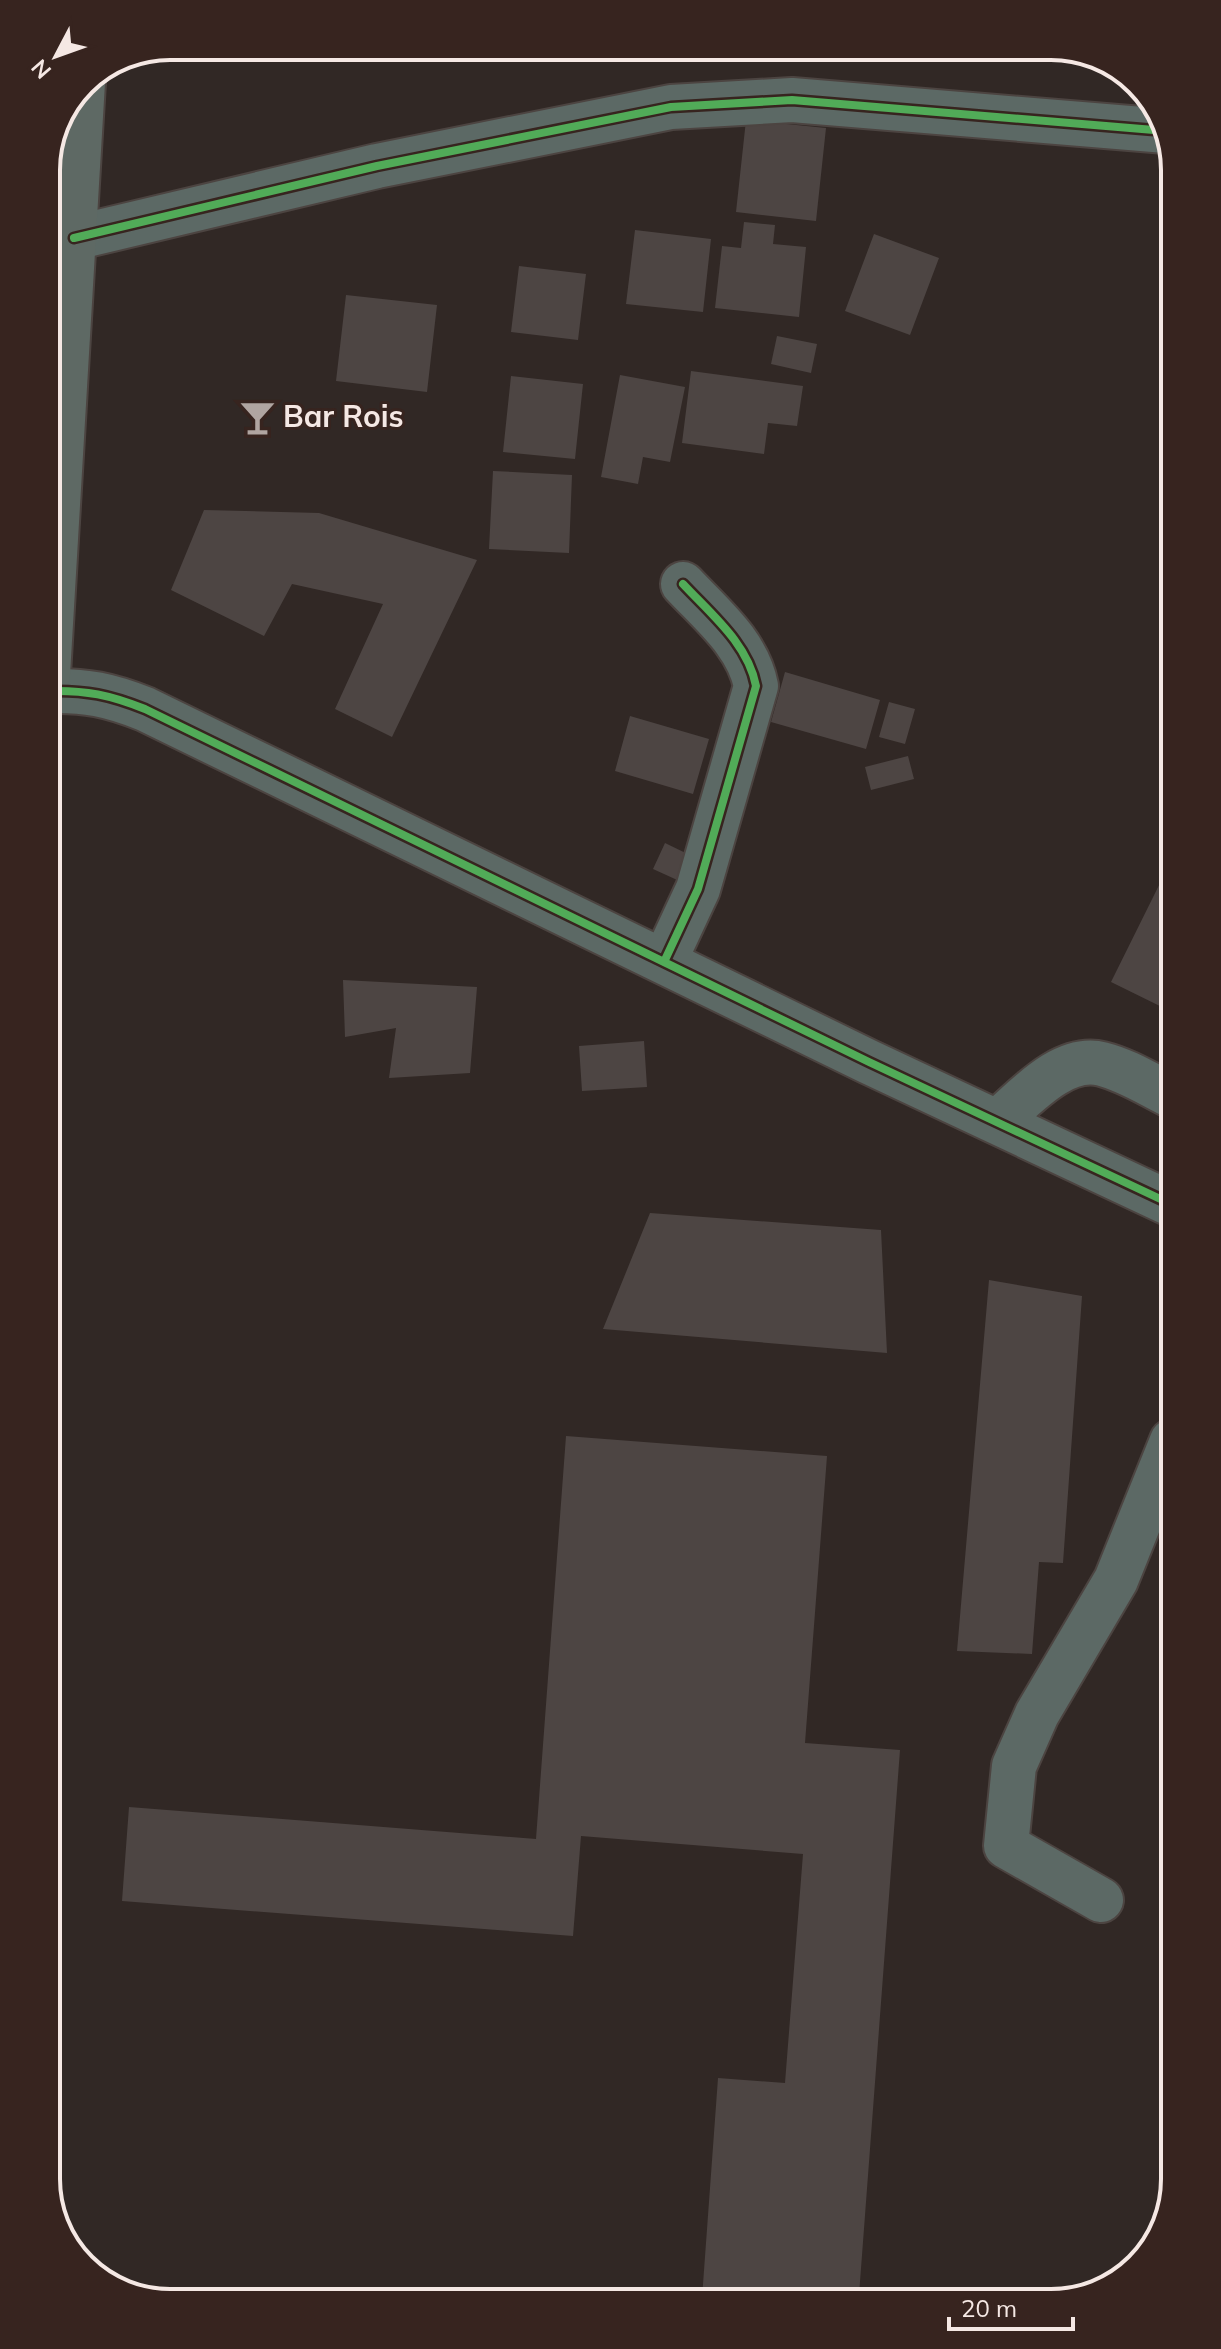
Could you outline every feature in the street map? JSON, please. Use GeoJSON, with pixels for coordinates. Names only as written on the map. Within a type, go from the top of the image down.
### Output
{"type":"FeatureCollection","features":[{"type":"Feature","properties":{"kind":"main road"},"geometry":{"type":"LineString","coordinates":[[60,473],[82,106]]}},
{"type":"Feature","properties":{"kind":"street"},"geometry":{"type":"LineString","coordinates":[[74,238],[377,166],[671,107],[792,100],[1154,130]]}},
{"type":"Feature","properties":{"kind":"street"},"geometry":{"type":"LineString","coordinates":[[664,962],[698,889],[756,686],[752,665],[735,639],[683,584]]}},
{"type":"Feature","properties":{"kind":"street"},"geometry":{"type":"LineString","coordinates":[[60,691],[81,690],[114,697],[145,709],[1161,1199]]}},
{"type":"Feature","properties":{"kind":"street"},"geometry":{"type":"LineString","coordinates":[[997,1122],[1047,1079],[1071,1067],[1099,1063],[1161,1090]]}},
{"type":"Feature","properties":{"kind":"street"},"geometry":{"type":"LineString","coordinates":[[1101,1900],[1006,1846],[1014,1766],[1037,1714],[1116,1580],[1161,1495]]}},
{"type":"Feature","properties":{"kind":"building"},"geometry":{"type":"Polygon","coordinates":[[[746,120],[826,128],[816,221],[736,212],[746,120]]]}},
{"type":"Feature","properties":{"kind":"building"},"geometry":{"type":"Polygon","coordinates":[[[744,222],[775,225],[773,244],[806,247],[799,317],[715,308],[722,246],[741,248],[744,222]]]}},
{"type":"Feature","properties":{"kind":"building"},"geometry":{"type":"Polygon","coordinates":[[[635,230],[711,239],[703,312],[626,304],[635,230]]]}},
{"type":"Feature","properties":{"kind":"building"},"geometry":{"type":"Polygon","coordinates":[[[874,234],[939,258],[910,335],[845,311],[874,234]]]}},
{"type":"Feature","properties":{"kind":"building"},"geometry":{"type":"Polygon","coordinates":[[[519,266],[586,274],[578,340],[511,332],[519,266]]]}},
{"type":"Feature","properties":{"kind":"building"},"geometry":{"type":"Polygon","coordinates":[[[346,295],[437,305],[427,392],[336,381],[346,295]]]}},
{"type":"Feature","properties":{"kind":"building"},"geometry":{"type":"Polygon","coordinates":[[[777,336],[817,344],[811,373],[771,364],[777,336]]]}},
{"type":"Feature","properties":{"kind":"building"},"geometry":{"type":"Polygon","coordinates":[[[691,371],[803,386],[797,426],[768,423],[764,454],[682,443],[691,371]]]}},
{"type":"Feature","properties":{"kind":"building"},"geometry":{"type":"Polygon","coordinates":[[[620,375],[685,387],[670,462],[643,457],[638,484],[601,477],[620,375]]]}},
{"type":"Feature","properties":{"kind":"building"},"geometry":{"type":"Polygon","coordinates":[[[511,376],[583,384],[575,459],[503,452],[511,376]]]}},
{"type":"Feature","properties":{"kind":"building"},"geometry":{"type":"Polygon","coordinates":[[[493,471],[572,475],[569,553],[489,549],[493,471]]]}},
{"type":"Feature","properties":{"kind":"building"},"geometry":{"type":"Polygon","coordinates":[[[204,510],[319,513],[477,560],[392,737],[335,709],[383,604],[292,584],[264,636],[171,590],[204,510]]]}},
{"type":"Feature","properties":{"kind":"building"},"geometry":{"type":"Polygon","coordinates":[[[785,672],[880,700],[866,749],[771,722],[785,672]]]}},
{"type":"Feature","properties":{"kind":"building"},"geometry":{"type":"Polygon","coordinates":[[[889,702],[915,709],[905,744],[879,737],[889,702]]]}},
{"type":"Feature","properties":{"kind":"building"},"geometry":{"type":"Polygon","coordinates":[[[630,716],[709,739],[693,794],[615,771],[630,716]]]}},
{"type":"Feature","properties":{"kind":"building"},"geometry":{"type":"Polygon","coordinates":[[[908,756],[914,779],[871,790],[865,767],[908,756]]]}},
{"type":"Feature","properties":{"kind":"building"},"geometry":{"type":"Polygon","coordinates":[[[665,843],[698,859],[686,884],[653,869],[665,843]]]}},
{"type":"Feature","properties":{"kind":"building"},"geometry":{"type":"Polygon","coordinates":[[[1161,881],[1161,1007],[1111,982],[1161,881]]]}},
{"type":"Feature","properties":{"kind":"building"},"geometry":{"type":"Polygon","coordinates":[[[343,980],[477,987],[470,1073],[389,1078],[396,1028],[345,1037],[343,980]]]}},
{"type":"Feature","properties":{"kind":"building"},"geometry":{"type":"Polygon","coordinates":[[[644,1041],[647,1087],[582,1091],[579,1046],[644,1041]]]}},
{"type":"Feature","properties":{"kind":"building"},"geometry":{"type":"Polygon","coordinates":[[[650,1213],[881,1230],[887,1353],[603,1329],[650,1213]]]}},
{"type":"Feature","properties":{"kind":"building"},"geometry":{"type":"Polygon","coordinates":[[[989,1280],[1082,1296],[1063,1563],[1039,1562],[1032,1654],[957,1651],[989,1280]]]}},
{"type":"Feature","properties":{"kind":"building"},"geometry":{"type":"Polygon","coordinates":[[[566,1436],[827,1456],[805,1743],[900,1750],[859,2289],[703,2289],[718,2078],[785,2083],[803,1854],[581,1836],[573,1936],[122,1901],[129,1807],[536,1839],[566,1436]]]}},
{"type":"Feature","properties":{"kind":"cycle path"},"geometry":{"type":"LineString","coordinates":[[74,238],[377,166],[671,107],[792,100],[1154,130]]}},
{"type":"Feature","properties":{"kind":"cycle path"},"geometry":{"type":"LineString","coordinates":[[664,962],[698,889],[756,686],[752,671],[737,643],[683,584]]}},
{"type":"Feature","properties":{"kind":"cycle path"},"geometry":{"type":"LineString","coordinates":[[60,691],[98,694],[145,709],[869,1062],[1161,1199]]}},
{"type":"Feature","properties":{"kind":"place","name":"Bar Rois"},"geometry":{"type":"Point","coordinates":[257,417]}}]}
